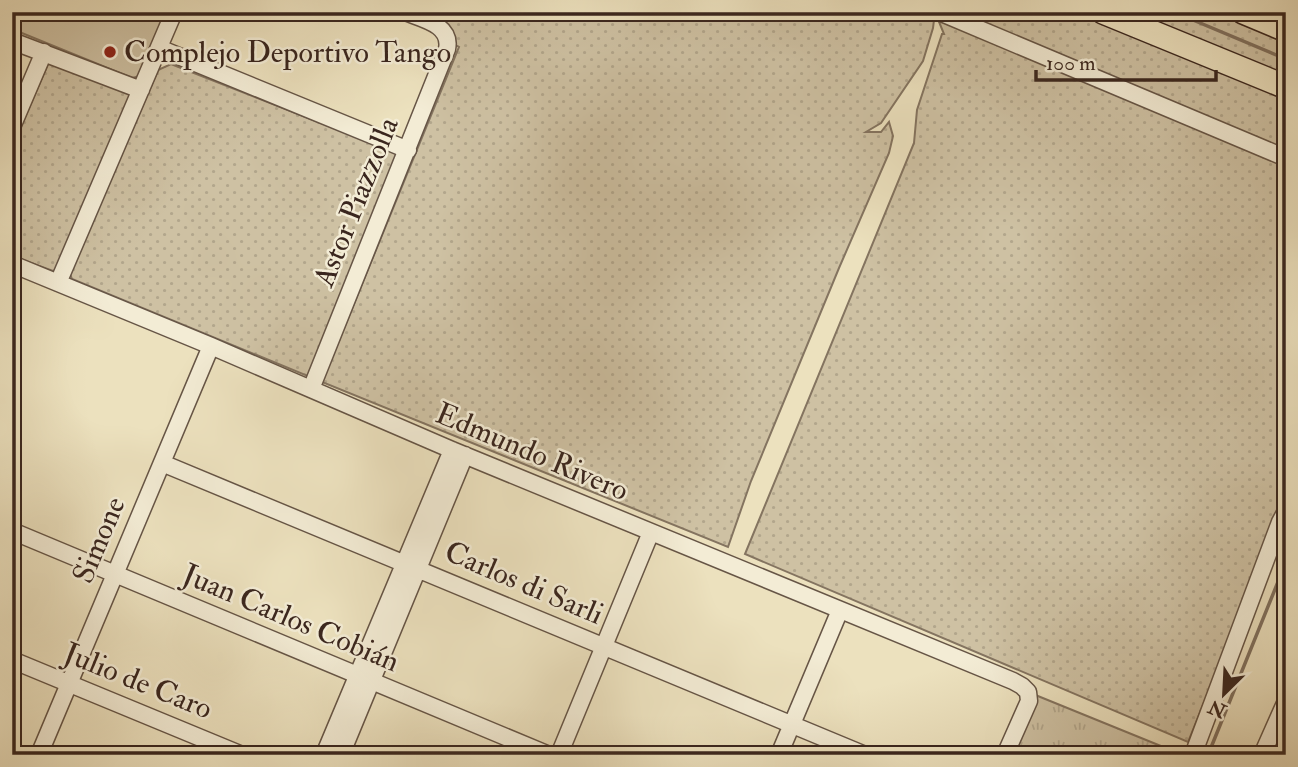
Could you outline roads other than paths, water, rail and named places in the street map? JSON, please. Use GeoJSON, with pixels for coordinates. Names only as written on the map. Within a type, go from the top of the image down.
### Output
{"type":"FeatureCollection","features":[{"type":"Feature","properties":{"kind":"highway"},"geometry":{"type":"LineString","coordinates":[[1103,12],[1286,88]]}},
{"type":"Feature","properties":{"kind":"highway"},"geometry":{"type":"LineString","coordinates":[[1244,12],[1286,30]]}},
{"type":"Feature","properties":{"kind":"street"},"geometry":{"type":"LineString","coordinates":[[58,283],[174,12]]}},
{"type":"Feature","properties":{"kind":"street","name":"Astor Piazzolla"},"geometry":{"type":"LineString","coordinates":[[311,389],[447,49],[446,35],[437,25],[405,12]]}},
{"type":"Feature","properties":{"kind":"street"},"geometry":{"type":"LineString","coordinates":[[939,12],[1286,158]]}},
{"type":"Feature","properties":{"kind":"street"},"geometry":{"type":"LineString","coordinates":[[12,41],[141,90]]}},
{"type":"Feature","properties":{"kind":"street"},"geometry":{"type":"LineString","coordinates":[[159,48],[408,150]]}},
{"type":"Feature","properties":{"kind":"street"},"geometry":{"type":"LineString","coordinates":[[13,126],[44,52]]}},
{"type":"Feature","properties":{"kind":"street","name":"Edmundo Rivero"},"geometry":{"type":"LineString","coordinates":[[12,264],[1022,685],[1028,692],[1029,701],[1005,755]]}},
{"type":"Feature","properties":{"kind":"street","name":"Simone"},"geometry":{"type":"LineString","coordinates":[[39,755],[211,346]]}},
{"type":"Feature","properties":{"kind":"street"},"geometry":{"type":"LineString","coordinates":[[324,755],[364,679],[459,452]]}},
{"type":"Feature","properties":{"kind":"street","name":"Carlos di Sarli"},"geometry":{"type":"LineString","coordinates":[[162,463],[865,755]]}},
{"type":"Feature","properties":{"kind":"street"},"geometry":{"type":"LineString","coordinates":[[1193,755],[1286,511]]}},
{"type":"Feature","properties":{"kind":"street","name":"Juan Carlos Cobián"},"geometry":{"type":"LineString","coordinates":[[12,531],[550,755]]}},
{"type":"Feature","properties":{"kind":"street"},"geometry":{"type":"LineString","coordinates":[[559,755],[651,532]]}},
{"type":"Feature","properties":{"kind":"street"},"geometry":{"type":"LineString","coordinates":[[779,755],[840,610]]}},
{"type":"Feature","properties":{"kind":"street","name":"Julio de Caro"},"geometry":{"type":"LineString","coordinates":[[12,660],[242,755]]}},
{"type":"Feature","properties":{"kind":"street"},"geometry":{"type":"LineString","coordinates":[[341,755],[364,679]]}},
{"type":"Feature","properties":{"kind":"street"},"geometry":{"type":"LineString","coordinates":[[1262,755],[1286,701]]}},
{"type":"Feature","properties":{"kind":"waterway"},"geometry":{"type":"LineString","coordinates":[[1174,12],[1286,59]]}},
{"type":"Feature","properties":{"kind":"waterway"},"geometry":{"type":"LineString","coordinates":[[1208,755],[1286,562]]}},
{"type":"Feature","properties":{"kind":"place","name":"Complejo Deportivo Tango"},"geometry":{"type":"Point","coordinates":[110,52]}}]}
